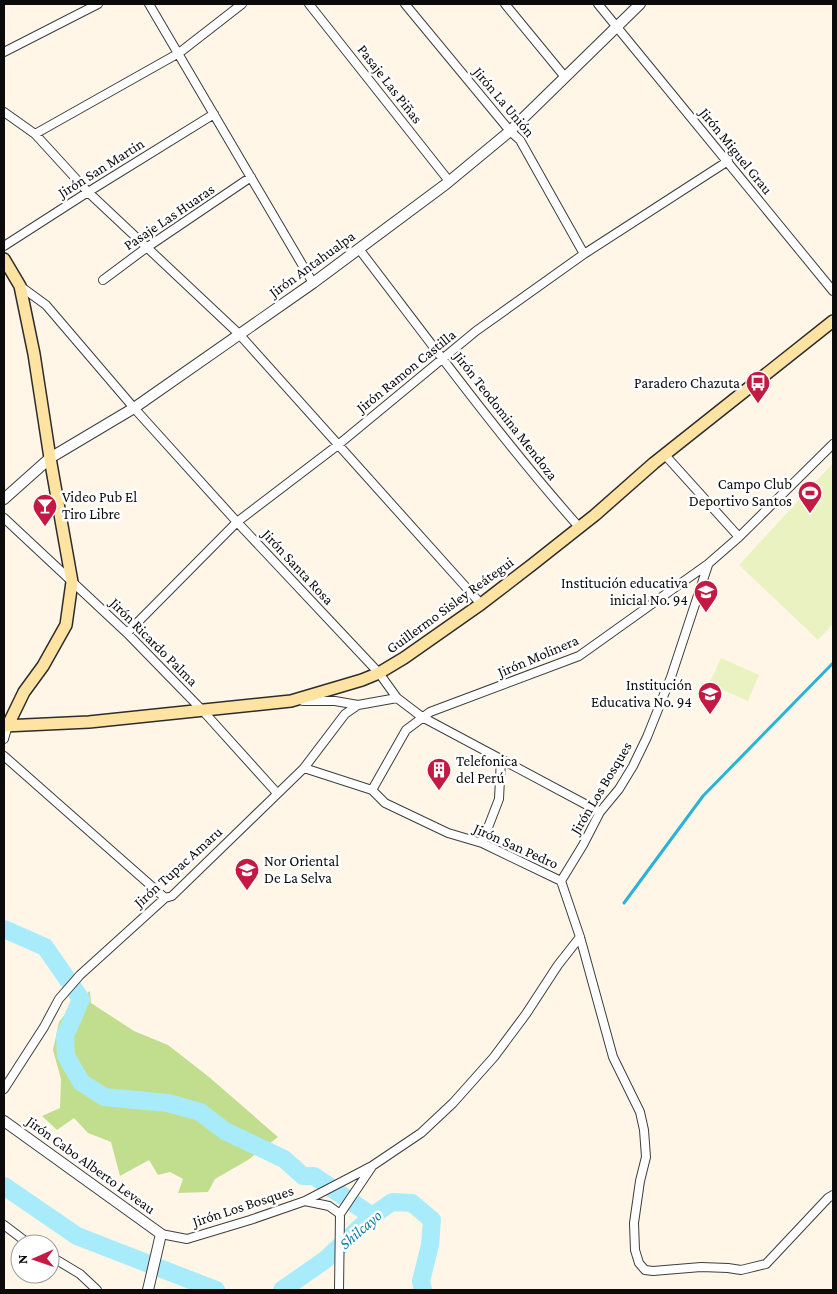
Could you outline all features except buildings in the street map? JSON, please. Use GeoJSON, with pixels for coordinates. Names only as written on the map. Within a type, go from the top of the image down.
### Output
{"type":"FeatureCollection","features":[{"type":"Feature","properties":{"kind":"main road"},"geometry":{"type":"LineString","coordinates":[[4,259],[20,286],[34,354],[72,582],[66,625],[43,666],[24,692],[6,726]]}},
{"type":"Feature","properties":{"kind":"main road","name":"Guillermo Sisley Reátegui"},"geometry":{"type":"LineString","coordinates":[[6,726],[89,722],[291,701],[378,674],[481,604],[833,321]]}},
{"type":"Feature","properties":{"kind":"street"},"geometry":{"type":"LineString","coordinates":[[4,52],[98,4]]}},
{"type":"Feature","properties":{"kind":"street"},"geometry":{"type":"LineString","coordinates":[[150,4],[313,283]]}},
{"type":"Feature","properties":{"kind":"street"},"geometry":{"type":"LineString","coordinates":[[35,134],[179,53],[242,4]]}},
{"type":"Feature","properties":{"kind":"street","name":"Pasaje Las Piñas"},"geometry":{"type":"LineString","coordinates":[[309,4],[449,181]]}},
{"type":"Feature","properties":{"kind":"street","name":"Jirón La Unión"},"geometry":{"type":"LineString","coordinates":[[405,4],[510,132],[520,140],[584,254]]}},
{"type":"Feature","properties":{"kind":"street"},"geometry":{"type":"LineString","coordinates":[[505,4],[565,77]]}},
{"type":"Feature","properties":{"kind":"street","name":"Jirón Miguel Grau"},"geometry":{"type":"LineString","coordinates":[[598,4],[833,292]]}},
{"type":"Feature","properties":{"kind":"street","name":"Jirón Antahualpa"},"geometry":{"type":"LineString","coordinates":[[4,499],[50,458],[134,408],[313,283],[449,181],[510,132],[640,4]]}},
{"type":"Feature","properties":{"kind":"street"},"geometry":{"type":"LineString","coordinates":[[4,112],[35,134],[88,192],[239,334],[481,604]]}},
{"type":"Feature","properties":{"kind":"street","name":"Jirón San Martin"},"geometry":{"type":"LineString","coordinates":[[4,246],[214,114]]}},
{"type":"Feature","properties":{"kind":"street","name":"Jirón Ramon Castilla"},"geometry":{"type":"LineString","coordinates":[[127,634],[237,522],[338,445],[476,331],[584,254],[728,161]]}},
{"type":"Feature","properties":{"kind":"street","name":"Pasaje Las Huaras"},"geometry":{"type":"LineString","coordinates":[[103,280],[146,248],[251,177]]}},
{"type":"Feature","properties":{"kind":"street","name":"Jirón Teodomina Mendoza"},"geometry":{"type":"LineString","coordinates":[[359,249],[555,500],[579,527]]}},
{"type":"Feature","properties":{"kind":"street","name":"Jirón Santa Rosa"},"geometry":{"type":"LineString","coordinates":[[20,286],[46,305],[134,408],[398,698],[422,717],[600,812]]}},
{"type":"Feature","properties":{"kind":"street","name":"Jirón Molinera"},"geometry":{"type":"LineString","coordinates":[[372,790],[406,730],[422,717],[430,712],[579,656],[708,564],[833,444]]}},
{"type":"Feature","properties":{"kind":"street"},"geometry":{"type":"LineString","coordinates":[[665,455],[739,536]]}},
{"type":"Feature","properties":{"kind":"street","name":"Jirón Ricardo Palma"},"geometry":{"type":"LineString","coordinates":[[4,518],[127,634],[203,710],[277,793]]}},
{"type":"Feature","properties":{"kind":"street","name":"Jirón Los Bosques"},"geometry":{"type":"LineString","coordinates":[[561,881],[600,812],[618,790],[633,766],[647,738],[674,669],[708,564]]}},
{"type":"Feature","properties":{"kind":"street"},"geometry":{"type":"LineString","coordinates":[[291,701],[335,701],[358,705],[398,698]]}},
{"type":"Feature","properties":{"kind":"street","name":"Jirón Tupac Amaru"},"geometry":{"type":"LineString","coordinates":[[4,1089],[44,1028],[59,999],[80,975],[165,898],[172,896],[304,768],[345,714],[358,705]]}},
{"type":"Feature","properties":{"kind":"street"},"geometry":{"type":"LineString","coordinates":[[4,739],[6,726]]}},
{"type":"Feature","properties":{"kind":"street"},"geometry":{"type":"LineString","coordinates":[[4,756],[165,898]]}},
{"type":"Feature","properties":{"kind":"street"},"geometry":{"type":"LineString","coordinates":[[482,843],[499,799],[501,759]]}},
{"type":"Feature","properties":{"kind":"street","name":"Jirón San Pedro"},"geometry":{"type":"LineString","coordinates":[[304,768],[372,790],[385,803],[448,833],[482,843],[561,881],[580,936],[613,1057],[640,1112],[644,1130],[646,1157],[640,1181],[634,1223],[636,1257],[645,1270],[653,1272],[702,1267],[741,1270],[766,1264],[789,1237],[833,1195]]}},
{"type":"Feature","properties":{"kind":"street","name":"Jirón Los Bosques"},"geometry":{"type":"LineString","coordinates":[[160,1238],[187,1239],[250,1220],[305,1200],[372,1166],[421,1133],[453,1103],[494,1057],[580,936]]}},
{"type":"Feature","properties":{"kind":"street","name":"Jirón Cabo Alberto Leveau"},"geometry":{"type":"LineString","coordinates":[[4,1121],[160,1238]]}},
{"type":"Feature","properties":{"kind":"street"},"geometry":{"type":"LineString","coordinates":[[339,1290],[340,1214],[372,1166]]}},
{"type":"Feature","properties":{"kind":"street"},"geometry":{"type":"LineString","coordinates":[[305,1200],[329,1206],[340,1214]]}},
{"type":"Feature","properties":{"kind":"street"},"geometry":{"type":"LineString","coordinates":[[4,1225],[16,1234]]}},
{"type":"Feature","properties":{"kind":"street"},"geometry":{"type":"LineString","coordinates":[[148,1290],[160,1238]]}},
{"type":"Feature","properties":{"kind":"street"},"geometry":{"type":"LineString","coordinates":[[60,1262],[80,1274],[97,1290]]}},
{"type":"Feature","properties":{"kind":"green space","name":"Campo Club Deportivo Santos"},"geometry":{"type":"Polygon","coordinates":[[[833,463],[833,624],[818,640],[739,565],[833,463]]]}},
{"type":"Feature","properties":{"kind":"green space"},"geometry":{"type":"Polygon","coordinates":[[[721,658],[759,675],[748,701],[709,684],[721,658]]]}},
{"type":"Feature","properties":{"kind":"green space"},"geometry":{"type":"Polygon","coordinates":[[[90,991],[91,1003],[134,1031],[168,1045],[209,1077],[278,1137],[248,1160],[215,1179],[208,1192],[178,1193],[183,1179],[170,1172],[158,1175],[149,1160],[120,1176],[111,1142],[88,1133],[74,1118],[57,1130],[42,1116],[60,1108],[61,1079],[53,1050],[59,1022],[72,1005],[90,991]]]}},
{"type":"Feature","properties":{"kind":"waterway"},"geometry":{"type":"LineString","coordinates":[[624,903],[703,796],[833,663]]}},
{"type":"Feature","properties":{"kind":"waterway"},"geometry":{"type":"LineString","coordinates":[[4,929],[45,947],[81,999],[65,1036],[66,1056],[81,1082],[104,1097],[168,1103],[200,1112],[225,1131],[284,1159],[303,1176],[314,1176],[372,1216]]}},
{"type":"Feature","properties":{"kind":"waterway","name":"Shilcayo"},"geometry":{"type":"LineString","coordinates":[[4,1186],[77,1236],[216,1290]]}},
{"type":"Feature","properties":{"kind":"waterway","name":"Shilcayo"},"geometry":{"type":"LineString","coordinates":[[282,1290],[325,1260],[372,1216],[392,1202],[412,1203],[432,1220],[430,1245],[421,1281],[423,1290]]}},
{"type":"Feature","properties":{"kind":"place","name":"Paradero Chazuta"},"geometry":{"type":"Point","coordinates":[758,404]}},
{"type":"Feature","properties":{"kind":"place","name":"Campo Club Deportivo Santos"},"geometry":{"type":"Point","coordinates":[810,514]}},
{"type":"Feature","properties":{"kind":"place","name":"Video Pub El Tiro Libre"},"geometry":{"type":"Point","coordinates":[45,527]}},
{"type":"Feature","properties":{"kind":"place","name":"Institución educativa inicial No. 94"},"geometry":{"type":"Point","coordinates":[706,613]}},
{"type":"Feature","properties":{"kind":"place","name":"Institución Educativa No. 94"},"geometry":{"type":"Point","coordinates":[710,715]}},
{"type":"Feature","properties":{"kind":"place","name":"Telefonica del Perú"},"geometry":{"type":"Point","coordinates":[439,791]}},
{"type":"Feature","properties":{"kind":"place","name":"Nor Oriental De La Selva"},"geometry":{"type":"Point","coordinates":[247,891]}}]}
